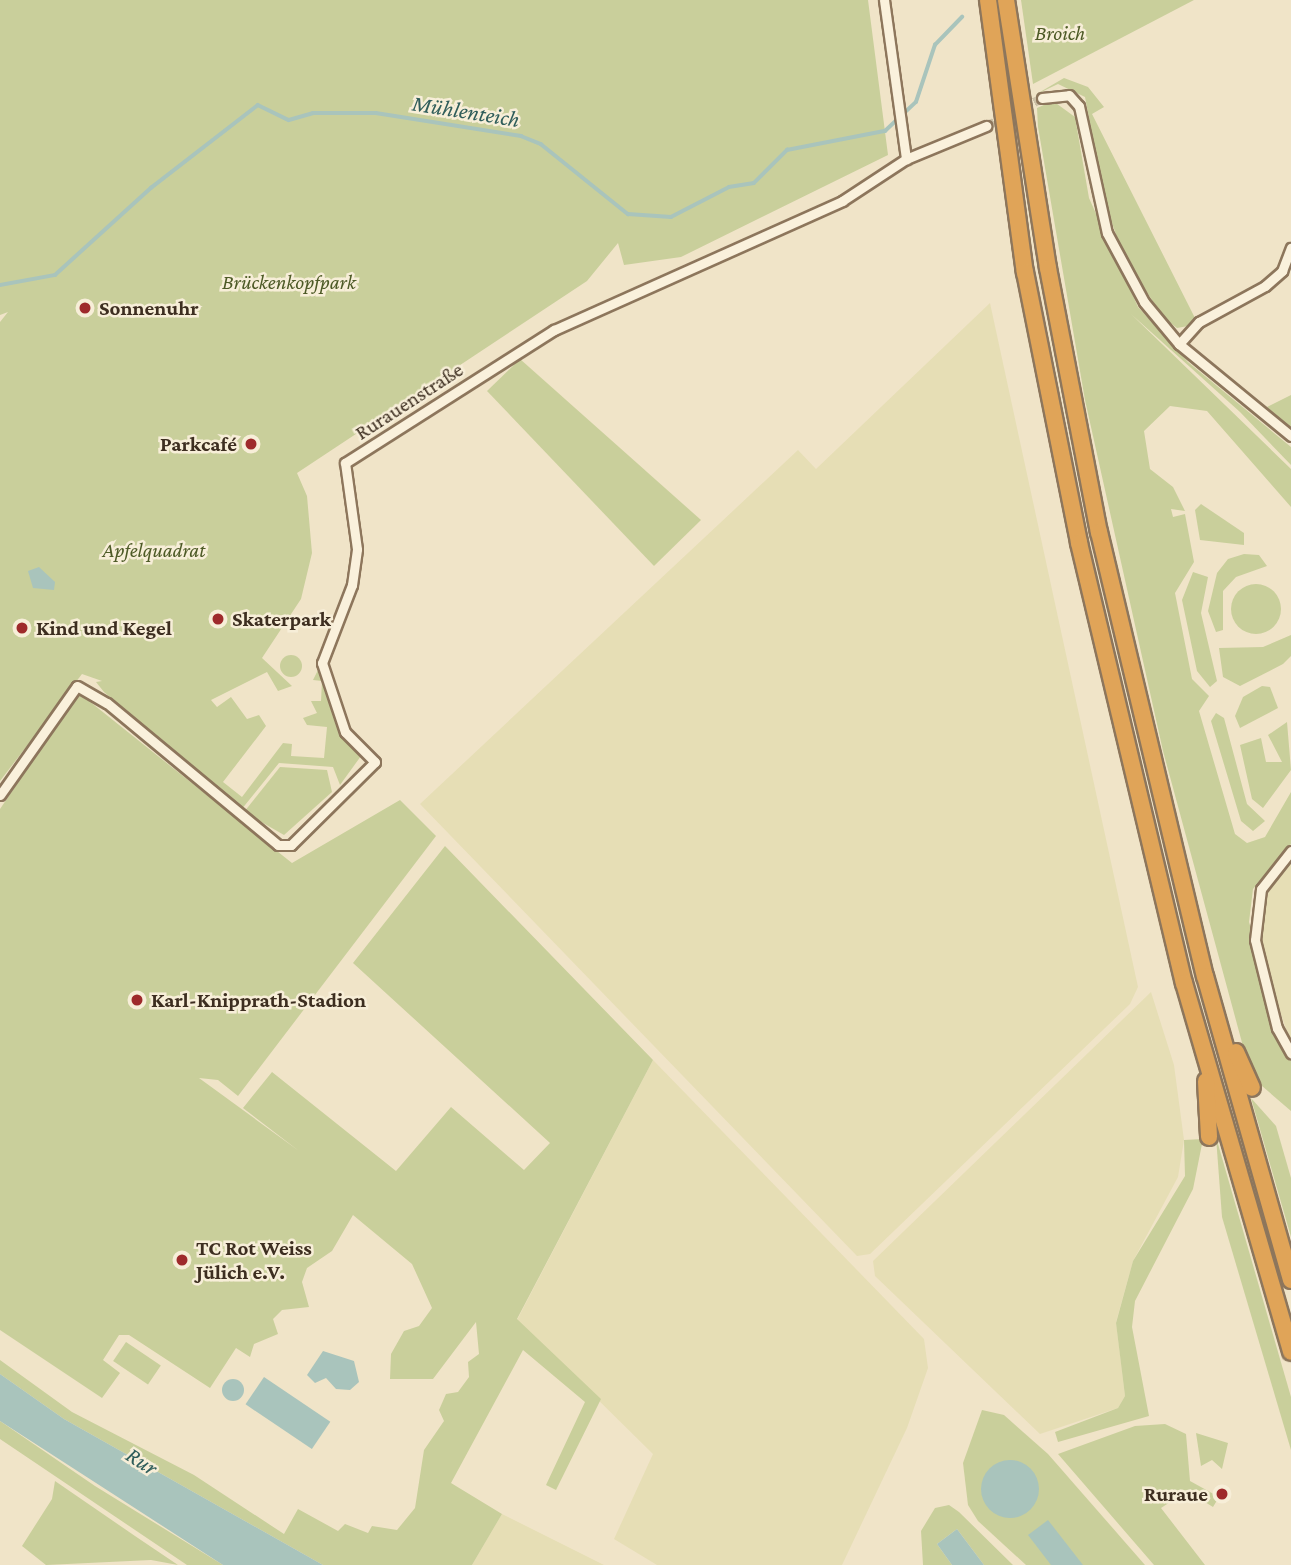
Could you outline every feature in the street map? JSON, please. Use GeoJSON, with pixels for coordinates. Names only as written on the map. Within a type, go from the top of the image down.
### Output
{"type":"FeatureCollection","features":[{"type":"Feature","properties":{"kind":"highway"},"geometry":{"type":"LineString","coordinates":[[988,0],[1053,417],[1122,735],[1205,1054],[1291,1352]]}},
{"type":"Feature","properties":{"kind":"highway"},"geometry":{"type":"LineString","coordinates":[[1006,0],[1072,407],[1205,976],[1291,1280]]}},
{"type":"Feature","properties":{"kind":"highway"},"geometry":{"type":"LineString","coordinates":[[1205,976],[1252,1088]]}},
{"type":"Feature","properties":{"kind":"highway"},"geometry":{"type":"LineString","coordinates":[[1205,1054],[1209,1137]]}},
{"type":"Feature","properties":{"kind":"street"},"geometry":{"type":"LineString","coordinates":[[884,0],[906,159]]}},
{"type":"Feature","properties":{"kind":"street"},"geometry":{"type":"LineString","coordinates":[[1042,98],[1069,95],[1079,106],[1107,233],[1144,302],[1179,344],[1291,436]]}},
{"type":"Feature","properties":{"kind":"street","name":"Rurauenstraße"},"geometry":{"type":"LineString","coordinates":[[0,795],[78,686],[107,703],[278,845],[291,845],[374,762],[345,732],[322,663],[352,585],[357,549],[345,463],[554,330],[842,201],[906,159],[986,126]]}},
{"type":"Feature","properties":{"kind":"street"},"geometry":{"type":"LineString","coordinates":[[1179,344],[1199,322],[1265,286],[1282,271],[1291,248]]}},
{"type":"Feature","properties":{"kind":"street"},"geometry":{"type":"LineString","coordinates":[[1291,851],[1258,901],[1255,940],[1278,1028],[1291,1053]]}},
{"type":"Feature","properties":{"kind":"shaded area"},"geometry":{"type":"Polygon","coordinates":[[[990,303],[1138,987],[1130,1004],[870,1254],[857,1256],[420,804],[798,450],[816,469],[990,303]]]}},
{"type":"Feature","properties":{"kind":"shaded area"},"geometry":{"type":"Polygon","coordinates":[[[1291,861],[1291,1043],[1266,971],[1260,925],[1268,893],[1291,861]]]}},
{"type":"Feature","properties":{"kind":"shaded area"},"geometry":{"type":"Polygon","coordinates":[[[1151,992],[1174,1065],[1184,1140],[1178,1177],[1133,1261],[1116,1322],[1125,1396],[1118,1408],[1040,1434],[875,1276],[873,1261],[1151,992]]]}},
{"type":"Feature","properties":{"kind":"shaded area"},"geometry":{"type":"Polygon","coordinates":[[[653,1060],[924,1339],[928,1368],[907,1428],[842,1565],[657,1565],[614,1539],[653,1454],[517,1320],[653,1060]]]}},
{"type":"Feature","properties":{"kind":"shaded area"},"geometry":{"type":"Polygon","coordinates":[[[502,1514],[604,1565],[472,1565],[502,1514]]]}},
{"type":"Feature","properties":{"kind":"green space"},"geometry":{"type":"Polygon","coordinates":[[[0,0],[868,0],[888,155],[681,257],[624,265],[618,243],[587,281],[297,473],[307,496],[312,553],[301,599],[262,658],[292,686],[278,691],[267,672],[211,700],[217,707],[231,697],[247,719],[259,715],[266,726],[223,782],[242,797],[283,743],[292,744],[291,756],[324,758],[327,727],[307,725],[303,718],[317,713],[311,701],[321,701],[322,681],[313,680],[318,670],[322,677],[335,717],[361,756],[340,785],[333,767],[279,763],[241,810],[104,692],[96,682],[102,681],[82,674],[0,781],[0,322],[8,312],[0,315],[0,0]]]}},
{"type":"Feature","properties":{"kind":"green space","name":"Broich"},"geometry":{"type":"Polygon","coordinates":[[[1021,0],[1194,0],[1033,84],[1021,0]]]}},
{"type":"Feature","properties":{"kind":"green space"},"geometry":{"type":"Polygon","coordinates":[[[1064,78],[1088,87],[1104,107],[1092,114],[1196,320],[1188,326],[1177,328],[1163,317],[1124,257],[1105,203],[1085,97],[1058,84],[1035,95],[1064,78]]]}},
{"type":"Feature","properties":{"kind":"green space"},"geometry":{"type":"Polygon","coordinates":[[[1053,101],[1075,117],[1089,198],[1138,307],[1188,362],[1291,447],[1291,465],[1240,412],[1131,314],[1291,469],[1291,507],[1207,411],[1170,406],[1144,431],[1150,469],[1173,487],[1185,511],[1171,509],[1173,517],[1185,514],[1194,562],[1175,593],[1192,679],[1209,696],[1199,711],[1235,834],[1247,843],[1265,837],[1291,792],[1291,844],[1253,889],[1249,922],[1291,1058],[1291,1111],[1262,1086],[1247,1061],[1163,751],[1085,400],[1038,127],[1037,108],[1053,101]]]}},
{"type":"Feature","properties":{"kind":"green space"},"geometry":{"type":"Polygon","coordinates":[[[520,359],[701,520],[654,566],[487,391],[520,359]]]}},
{"type":"Feature","properties":{"kind":"green space"},"geometry":{"type":"Polygon","coordinates":[[[1291,395],[1291,428],[1267,407],[1291,395]]]}},
{"type":"Feature","properties":{"kind":"green space"},"geometry":{"type":"Polygon","coordinates":[[[1201,504],[1244,533],[1244,545],[1200,540],[1195,510],[1201,504]]]}},
{"type":"Feature","properties":{"kind":"green space"},"geometry":{"type":"Polygon","coordinates":[[[1244,554],[1259,555],[1267,566],[1236,577],[1223,591],[1223,630],[1216,632],[1208,611],[1217,573],[1228,559],[1244,554]]]}},
{"type":"Feature","properties":{"kind":"green space"},"geometry":{"type":"Polygon","coordinates":[[[1193,572],[1208,577],[1201,613],[1217,681],[1210,687],[1197,671],[1182,600],[1193,572]]]}},
{"type":"Feature","properties":{"kind":"green space"},"geometry":{"type":"Polygon","coordinates":[[[1256,584],[1274,591],[1281,609],[1274,627],[1256,634],[1238,627],[1231,609],[1238,591],[1256,584]]]}},
{"type":"Feature","properties":{"kind":"green space"},"geometry":{"type":"Polygon","coordinates":[[[1291,635],[1291,656],[1283,664],[1240,686],[1223,677],[1219,648],[1263,647],[1291,635]]]}},
{"type":"Feature","properties":{"kind":"green space"},"geometry":{"type":"Polygon","coordinates":[[[287,655],[295,655],[302,662],[302,670],[295,677],[287,677],[280,670],[280,662],[287,655]]]}},
{"type":"Feature","properties":{"kind":"green space"},"geometry":{"type":"Polygon","coordinates":[[[1262,686],[1270,687],[1278,708],[1240,728],[1235,716],[1243,697],[1262,686]]]}},
{"type":"Feature","properties":{"kind":"green space"},"geometry":{"type":"Polygon","coordinates":[[[79,693],[292,863],[400,800],[436,836],[238,1096],[218,1080],[199,1078],[299,1151],[243,1108],[272,1072],[396,1171],[451,1107],[524,1170],[550,1143],[353,963],[445,846],[653,1060],[517,1319],[601,1399],[556,1490],[546,1485],[585,1402],[523,1350],[451,1483],[502,1514],[472,1565],[323,1565],[64,1419],[0,1374],[0,1360],[72,1412],[194,1475],[284,1534],[298,1509],[338,1531],[345,1524],[368,1533],[372,1526],[397,1530],[415,1508],[424,1450],[444,1421],[439,1410],[446,1394],[458,1392],[469,1377],[468,1362],[479,1354],[476,1322],[433,1379],[390,1379],[391,1354],[404,1331],[419,1326],[432,1308],[412,1264],[353,1215],[332,1251],[307,1268],[302,1282],[309,1307],[282,1310],[273,1319],[278,1334],[254,1344],[250,1357],[236,1348],[210,1388],[129,1335],[119,1335],[103,1360],[120,1373],[102,1398],[0,1330],[0,809],[79,693]]]}},
{"type":"Feature","properties":{"kind":"green space"},"geometry":{"type":"Polygon","coordinates":[[[1216,713],[1224,718],[1247,804],[1265,821],[1253,831],[1241,821],[1211,721],[1216,713]]]}},
{"type":"Feature","properties":{"kind":"green space"},"geometry":{"type":"Polygon","coordinates":[[[1287,722],[1291,770],[1263,808],[1252,799],[1240,745],[1261,738],[1266,762],[1282,762],[1268,735],[1287,722]]]}},
{"type":"Feature","properties":{"kind":"green space"},"geometry":{"type":"Polygon","coordinates":[[[280,767],[327,770],[332,792],[284,835],[244,812],[280,767]]]}},
{"type":"Feature","properties":{"kind":"green space"},"geometry":{"type":"Polygon","coordinates":[[[1251,1098],[1276,1126],[1291,1178],[1291,1237],[1251,1098]]]}},
{"type":"Feature","properties":{"kind":"green space"},"geometry":{"type":"Polygon","coordinates":[[[1216,1137],[1291,1397],[1291,1450],[1222,1217],[1216,1137]]]}},
{"type":"Feature","properties":{"kind":"green space"},"geometry":{"type":"Polygon","coordinates":[[[1203,1139],[1193,1189],[1135,1301],[1132,1327],[1149,1416],[1058,1442],[1055,1432],[1118,1408],[1125,1396],[1116,1323],[1133,1261],[1185,1176],[1184,1140],[1203,1139]]]}},
{"type":"Feature","properties":{"kind":"green space"},"geometry":{"type":"Polygon","coordinates":[[[126,1342],[161,1365],[148,1385],[113,1361],[126,1342]]]}},
{"type":"Feature","properties":{"kind":"green space"},"geometry":{"type":"Polygon","coordinates":[[[982,1410],[1004,1415],[1048,1454],[1145,1565],[1026,1565],[978,1521],[968,1505],[963,1463],[982,1410]]]}},
{"type":"Feature","properties":{"kind":"green space"},"geometry":{"type":"Polygon","coordinates":[[[0,1421],[95,1486],[223,1565],[187,1565],[0,1439],[0,1421]]]}},
{"type":"Feature","properties":{"kind":"green space"},"geometry":{"type":"Polygon","coordinates":[[[1165,1424],[1186,1434],[1190,1481],[1219,1497],[1213,1507],[1187,1491],[1161,1508],[1205,1565],[1154,1565],[1058,1454],[1135,1426],[1165,1424]]]}},
{"type":"Feature","properties":{"kind":"green space"},"geometry":{"type":"Polygon","coordinates":[[[1196,1433],[1228,1443],[1222,1469],[1212,1460],[1201,1466],[1196,1433]]]}},
{"type":"Feature","properties":{"kind":"green space"},"geometry":{"type":"Polygon","coordinates":[[[55,1481],[178,1565],[151,1560],[46,1565],[22,1546],[52,1499],[55,1481]]]}},
{"type":"Feature","properties":{"kind":"green space"},"geometry":{"type":"Polygon","coordinates":[[[949,1505],[1013,1565],[984,1565],[957,1529],[937,1544],[952,1565],[923,1565],[921,1531],[935,1508],[949,1505]]]}},
{"type":"Feature","properties":{"kind":"water"},"geometry":{"type":"Polygon","coordinates":[[[39,567],[55,582],[54,590],[33,588],[28,571],[39,567]]]}},
{"type":"Feature","properties":{"kind":"water"},"geometry":{"type":"Polygon","coordinates":[[[323,1351],[354,1361],[359,1382],[350,1390],[336,1389],[326,1378],[315,1383],[307,1375],[323,1351]]]}},
{"type":"Feature","properties":{"kind":"water"},"geometry":{"type":"Polygon","coordinates":[[[0,1374],[64,1419],[323,1565],[223,1565],[0,1421],[0,1374]]]}},
{"type":"Feature","properties":{"kind":"water"},"geometry":{"type":"Polygon","coordinates":[[[264,1377],[330,1422],[312,1449],[246,1404],[264,1377]]]}},
{"type":"Feature","properties":{"kind":"water"},"geometry":{"type":"Polygon","coordinates":[[[233,1379],[241,1382],[244,1390],[241,1398],[233,1401],[225,1398],[222,1390],[225,1382],[233,1379]]]}},
{"type":"Feature","properties":{"kind":"water"},"geometry":{"type":"Polygon","coordinates":[[[1004,1460],[1016,1460],[1031,1468],[1039,1483],[1039,1495],[1031,1510],[1016,1518],[1004,1518],[989,1510],[981,1495],[981,1483],[989,1468],[1004,1460]]]}},
{"type":"Feature","properties":{"kind":"water"},"geometry":{"type":"Polygon","coordinates":[[[1048,1520],[1083,1565],[1051,1565],[1028,1535],[1048,1520]]]}},
{"type":"Feature","properties":{"kind":"water"},"geometry":{"type":"Polygon","coordinates":[[[957,1529],[984,1565],[952,1565],[937,1544],[957,1529]]]}},
{"type":"Feature","properties":{"kind":"waterway","name":"Mühlenteich"},"geometry":{"type":"LineString","coordinates":[[0,285],[55,275],[151,188],[258,105],[289,120],[313,113],[376,113],[521,136],[541,144],[628,214],[671,217],[729,187],[754,183],[787,150],[885,131],[916,102],[935,45],[962,17]]}},
{"type":"Feature","properties":{"kind":"tunnel"},"geometry":{"type":"LineString","coordinates":[[986,126],[1042,98]]}},
{"type":"Feature","properties":{"kind":"place","name":"Sonnenuhr"},"geometry":{"type":"Point","coordinates":[85,308]}},
{"type":"Feature","properties":{"kind":"place","name":"Parkcafé"},"geometry":{"type":"Point","coordinates":[251,444]}},
{"type":"Feature","properties":{"kind":"place","name":"Skaterpark"},"geometry":{"type":"Point","coordinates":[218,619]}},
{"type":"Feature","properties":{"kind":"place","name":"Kind und Kegel"},"geometry":{"type":"Point","coordinates":[22,628]}},
{"type":"Feature","properties":{"kind":"place","name":"Karl-Knipprath-Stadion"},"geometry":{"type":"Point","coordinates":[137,1000]}},
{"type":"Feature","properties":{"kind":"place","name":"TC Rot Weiss Jülich e.V."},"geometry":{"type":"Point","coordinates":[182,1260]}},
{"type":"Feature","properties":{"kind":"place","name":"Ruraue"},"geometry":{"type":"Point","coordinates":[1222,1494]}},
{"type":"Feature","properties":{"kind":"park label","name":"Brückenkopfpark"},"geometry":{"type":"Point","coordinates":[289,282]}},
{"type":"Feature","properties":{"kind":"park label","name":"Apfelquadrat"},"geometry":{"type":"Point","coordinates":[154,550]}},
{"type":"Feature","properties":{"kind":"water label","name":"Rur"},"geometry":{"type":"Point","coordinates":[142,1461]}}]}
